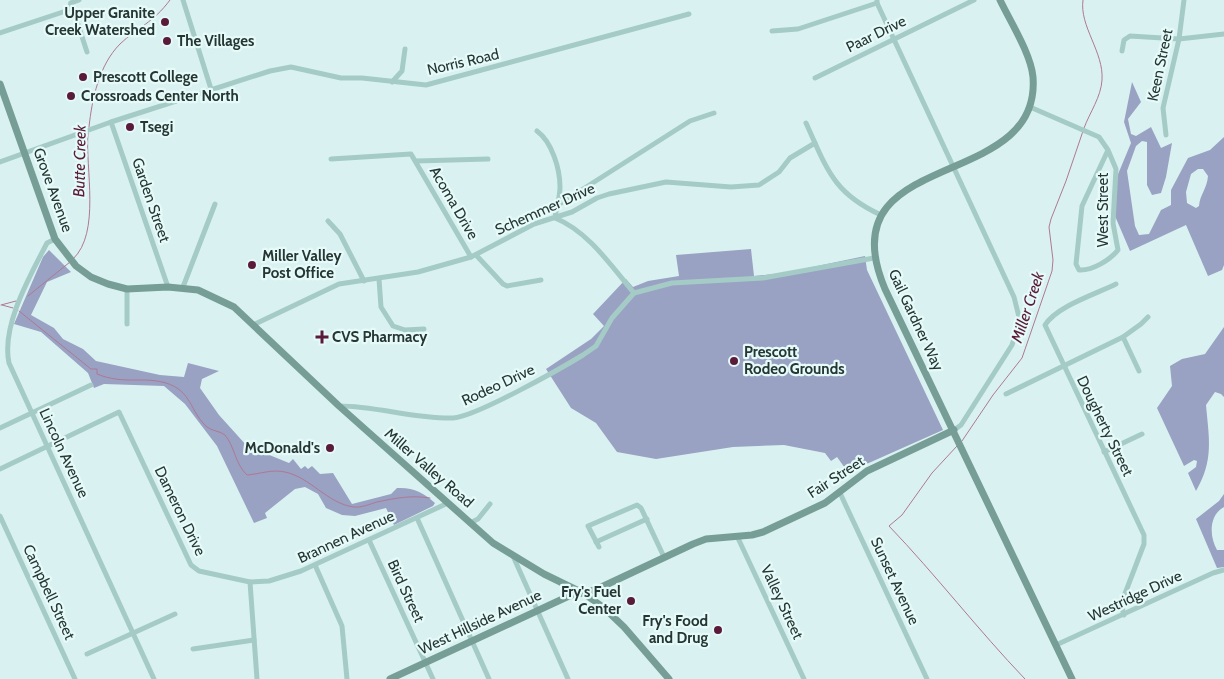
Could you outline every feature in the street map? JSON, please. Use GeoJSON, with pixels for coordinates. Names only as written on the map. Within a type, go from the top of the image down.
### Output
{"type":"FeatureCollection","features":[{"type":"Feature","properties":{"kind":"street"},"geometry":{"type":"LineString","coordinates":[[70,1],[79,0]]}},
{"type":"Feature","properties":{"kind":"street"},"geometry":{"type":"LineString","coordinates":[[182,0],[211,89]]}},
{"type":"Feature","properties":{"kind":"street","name":"Paar Drive"},"geometry":{"type":"LineString","coordinates":[[815,78],[974,0]]}},
{"type":"Feature","properties":{"kind":"street"},"geometry":{"type":"LineString","coordinates":[[806,123],[833,179],[844,193],[859,205],[880,216],[902,192],[997,145],[1022,124],[1030,107],[1033,75],[1000,0]]}},
{"type":"Feature","properties":{"kind":"street","name":"Keen Street"},"geometry":{"type":"LineString","coordinates":[[1166,135],[1163,108],[1180,39],[1184,0]]}},
{"type":"Feature","properties":{"kind":"street"},"geometry":{"type":"LineString","coordinates":[[0,33],[69,10],[70,1]]}},
{"type":"Feature","properties":{"kind":"street"},"geometry":{"type":"LineString","coordinates":[[70,1],[87,52]]}},
{"type":"Feature","properties":{"kind":"street"},"geometry":{"type":"LineString","coordinates":[[772,31],[798,28],[877,2],[954,167]]}},
{"type":"Feature","properties":{"kind":"street","name":"Norris Road"},"geometry":{"type":"LineString","coordinates":[[0,162],[78,133],[270,71],[291,67],[341,78],[426,85],[688,14]]}},
{"type":"Feature","properties":{"kind":"street"},"geometry":{"type":"LineString","coordinates":[[1122,51],[1124,40],[1130,36],[1180,39],[1224,34]]}},
{"type":"Feature","properties":{"kind":"street"},"geometry":{"type":"LineString","coordinates":[[392,82],[402,71],[405,49]]}},
{"type":"Feature","properties":{"kind":"street","name":"Grove Avenue"},"geometry":{"type":"LineString","coordinates":[[0,84],[55,240],[65,255],[91,277],[128,289],[168,287]]}},
{"type":"Feature","properties":{"kind":"street","name":"West Street"},"geometry":{"type":"LineString","coordinates":[[1030,107],[1099,137],[1108,150],[1116,169],[1113,224],[1118,250],[1113,257],[1094,267],[1079,270],[1076,264],[1082,206],[1108,150]]}},
{"type":"Feature","properties":{"kind":"street"},"geometry":{"type":"LineString","coordinates":[[558,204],[690,121],[714,114]]}},
{"type":"Feature","properties":{"kind":"street","name":"Garden Street"},"geometry":{"type":"LineString","coordinates":[[111,122],[168,287]]}},
{"type":"Feature","properties":{"kind":"street"},"geometry":{"type":"LineString","coordinates":[[537,131],[545,137],[555,162],[560,187],[555,218],[568,223],[605,258],[634,293],[678,282],[763,278],[874,258]]}},
{"type":"Feature","properties":{"kind":"street","name":"Schemmer Drive"},"geometry":{"type":"LineString","coordinates":[[253,325],[339,284],[418,272],[474,256],[534,224],[572,212],[597,198],[650,183],[666,182],[731,187],[759,185],[779,172],[790,158],[815,143]]}},
{"type":"Feature","properties":{"kind":"street"},"geometry":{"type":"LineString","coordinates":[[331,159],[411,154],[416,161],[488,159]]}},
{"type":"Feature","properties":{"kind":"street","name":"Acoma Drive"},"geometry":{"type":"LineString","coordinates":[[416,161],[474,256],[503,284],[507,286],[541,280]]}},
{"type":"Feature","properties":{"kind":"street","name":"Fair Street"},"geometry":{"type":"LineString","coordinates":[[583,593],[595,590],[706,539],[764,532],[825,503],[867,471],[961,425],[1012,345],[1020,321],[1014,297],[954,167]]}},
{"type":"Feature","properties":{"kind":"street"},"geometry":{"type":"LineString","coordinates":[[183,287],[215,204]]}},
{"type":"Feature","properties":{"kind":"street","name":"Gail Gardner Way"},"geometry":{"type":"LineString","coordinates":[[880,216],[876,232],[874,258],[885,289],[1072,679]]}},
{"type":"Feature","properties":{"kind":"street"},"geometry":{"type":"LineString","coordinates":[[328,221],[340,234],[364,281]]}},
{"type":"Feature","properties":{"kind":"street","name":"Lincoln Avenue"},"geometry":{"type":"LineString","coordinates":[[55,240],[47,243],[42,252],[9,327],[7,339],[9,363],[154,679]]}},
{"type":"Feature","properties":{"kind":"street"},"geometry":{"type":"LineString","coordinates":[[379,279],[381,307],[393,326],[405,330],[424,329]]}},
{"type":"Feature","properties":{"kind":"street","name":"Dougherty Street"},"geometry":{"type":"LineString","coordinates":[[1116,284],[1049,318],[1045,325],[1062,365],[1144,535],[1144,544],[1121,604],[1124,615]]}},
{"type":"Feature","properties":{"kind":"street","name":"Miller Valley Road"},"geometry":{"type":"LineString","coordinates":[[168,287],[183,287],[215,296],[234,307],[339,406],[470,523],[513,556],[583,593],[603,607],[624,627],[669,679]]}},
{"type":"Feature","properties":{"kind":"street"},"geometry":{"type":"LineString","coordinates":[[127,324],[128,289]]}},
{"type":"Feature","properties":{"kind":"street","name":"Rodeo Drive"},"geometry":{"type":"LineString","coordinates":[[339,406],[364,406],[433,417],[456,418],[475,411],[583,355],[596,346],[612,318],[634,293]]}},
{"type":"Feature","properties":{"kind":"street"},"geometry":{"type":"LineString","coordinates":[[1006,394],[1062,365],[1123,337],[1148,317]]}},
{"type":"Feature","properties":{"kind":"street"},"geometry":{"type":"LineString","coordinates":[[1123,337],[1139,371]]}},
{"type":"Feature","properties":{"kind":"street"},"geometry":{"type":"LineString","coordinates":[[0,428],[91,385]]}},
{"type":"Feature","properties":{"kind":"street","name":"Dameron Drive"},"geometry":{"type":"LineString","coordinates":[[48,446],[119,412],[191,565],[199,571],[250,582]]}},
{"type":"Feature","properties":{"kind":"street"},"geometry":{"type":"LineString","coordinates":[[1104,452],[1142,434]]}},
{"type":"Feature","properties":{"kind":"street"},"geometry":{"type":"LineString","coordinates":[[0,469],[48,446]]}},
{"type":"Feature","properties":{"kind":"street","name":"Sunset Avenue"},"geometry":{"type":"LineString","coordinates":[[840,493],[927,679]]}},
{"type":"Feature","properties":{"kind":"street","name":"Brannen Avenue"},"geometry":{"type":"LineString","coordinates":[[250,582],[285,577],[448,503]]}},
{"type":"Feature","properties":{"kind":"street"},"geometry":{"type":"LineString","coordinates":[[470,523],[478,519],[490,504]]}},
{"type":"Feature","properties":{"kind":"street"},"geometry":{"type":"LineString","coordinates":[[647,519],[598,544],[588,526],[637,505],[647,519],[664,557]]}},
{"type":"Feature","properties":{"kind":"street","name":"Campbell Street"},"geometry":{"type":"LineString","coordinates":[[0,516],[75,679]]}},
{"type":"Feature","properties":{"kind":"street"},"geometry":{"type":"LineString","coordinates":[[417,518],[490,679]]}},
{"type":"Feature","properties":{"kind":"street","name":"Valley Street"},"geometry":{"type":"LineString","coordinates":[[737,536],[804,679]]}},
{"type":"Feature","properties":{"kind":"street","name":"Bird Street"},"geometry":{"type":"LineString","coordinates":[[369,540],[433,679]]}},
{"type":"Feature","properties":{"kind":"street"},"geometry":{"type":"LineString","coordinates":[[513,556],[568,679]]}},
{"type":"Feature","properties":{"kind":"street"},"geometry":{"type":"LineString","coordinates":[[315,565],[342,626],[347,679]]}},
{"type":"Feature","properties":{"kind":"street","name":"Westridge Drive"},"geometry":{"type":"LineString","coordinates":[[1056,646],[1213,573],[1224,570]]}},
{"type":"Feature","properties":{"kind":"street"},"geometry":{"type":"LineString","coordinates":[[250,582],[257,679]]}},
{"type":"Feature","properties":{"kind":"street","name":"West Hillside Avenue"},"geometry":{"type":"LineString","coordinates":[[390,679],[569,596],[583,593]]}},
{"type":"Feature","properties":{"kind":"street"},"geometry":{"type":"LineString","coordinates":[[87,654],[174,614]]}},
{"type":"Feature","properties":{"kind":"street"},"geometry":{"type":"LineString","coordinates":[[193,649],[254,640]]}},
{"type":"Feature","properties":{"kind":"shaded area"},"geometry":{"type":"Polygon","coordinates":[[[1132,82],[1141,102],[1128,119],[1131,134],[1136,136],[1151,127],[1161,148],[1172,143],[1161,193],[1152,195],[1147,185],[1147,142],[1142,141],[1136,146],[1127,171],[1135,226],[1139,235],[1149,234],[1161,210],[1171,205],[1171,190],[1188,158],[1210,150],[1224,137],[1224,265],[1222,270],[1208,276],[1186,225],[1130,251],[1115,216],[1116,179],[1131,143],[1124,122],[1132,82]],[[1198,169],[1191,174],[1186,192],[1187,203],[1196,208],[1199,206],[1208,176],[1203,169],[1198,169]]]}},
{"type":"Feature","properties":{"kind":"shaded area","name":"Prescott Rodeo Grounds"},"geometry":{"type":"Polygon","coordinates":[[[751,249],[754,276],[784,273],[865,256],[867,270],[943,430],[862,466],[850,475],[837,457],[831,461],[825,453],[784,445],[733,447],[656,459],[617,452],[596,423],[571,408],[546,369],[591,339],[604,326],[593,314],[626,279],[633,287],[648,281],[679,276],[676,255],[751,249]]]}},
{"type":"Feature","properties":{"kind":"shaded area"},"geometry":{"type":"Polygon","coordinates":[[[49,250],[71,272],[47,282],[31,315],[54,328],[63,339],[83,349],[96,361],[160,375],[184,377],[188,363],[219,371],[202,379],[200,388],[219,415],[247,446],[289,463],[293,459],[301,469],[305,466],[308,469],[312,466],[320,474],[333,473],[352,504],[391,494],[397,488],[418,491],[435,503],[433,506],[394,525],[386,508],[355,516],[342,515],[326,508],[318,494],[305,487],[295,489],[265,513],[267,518],[254,523],[217,446],[185,404],[164,386],[104,384],[94,388],[88,373],[41,332],[14,324],[43,257],[49,250]]]}},
{"type":"Feature","properties":{"kind":"shaded area"},"geometry":{"type":"Polygon","coordinates":[[[1224,327],[1224,397],[1215,392],[1206,405],[1209,439],[1208,459],[1202,480],[1196,491],[1188,473],[1196,467],[1197,461],[1194,460],[1184,466],[1157,408],[1172,386],[1170,366],[1182,359],[1205,354],[1224,327]]]}},
{"type":"Feature","properties":{"kind":"shaded area"},"geometry":{"type":"Polygon","coordinates":[[[1224,494],[1224,507],[1215,515],[1212,526],[1214,544],[1217,550],[1224,550],[1224,567],[1217,568],[1196,519],[1219,501],[1224,494]]]}},
{"type":"Feature","properties":{"kind":"waterway","name":"Butte Creek"},"geometry":{"type":"LineString","coordinates":[[89,127],[98,83],[113,52],[127,38],[158,14],[170,0]]}},
{"type":"Feature","properties":{"kind":"waterway","name":"Miller Creek"},"geometry":{"type":"LineString","coordinates":[[1083,0],[1085,20],[1102,70],[1101,86],[1084,128]]}},
{"type":"Feature","properties":{"kind":"waterway","name":"Miller Creek"},"geometry":{"type":"LineString","coordinates":[[962,441],[993,395],[1022,358],[1052,271],[1053,260],[1049,227],[1051,219],[1083,131]]}},
{"type":"Feature","properties":{"kind":"waterway","name":"Butte Creek"},"geometry":{"type":"LineString","coordinates":[[73,259],[82,248],[87,233],[89,217],[88,133]]}},
{"type":"Feature","properties":{"kind":"waterway","name":"Butte Creek"},"geometry":{"type":"LineString","coordinates":[[28,296],[70,262]]}},
{"type":"Feature","properties":{"kind":"waterway","name":"Butte Creek"},"geometry":{"type":"LineString","coordinates":[[1,305],[16,301]]}},
{"type":"Feature","properties":{"kind":"waterway","name":"Butte Creek"},"geometry":{"type":"LineString","coordinates":[[2,305],[13,308]]}},
{"type":"Feature","properties":{"kind":"waterway"},"geometry":{"type":"LineString","coordinates":[[19,311],[91,369],[97,369],[97,374],[124,380],[157,381],[166,383],[181,391],[201,421],[207,427],[225,435],[240,466],[247,475],[271,471],[285,472],[303,479],[336,501],[354,507],[404,497],[430,498]]}},
{"type":"Feature","properties":{"kind":"waterway"},"geometry":{"type":"LineString","coordinates":[[957,446],[932,473],[902,515],[889,526],[1025,679]]}},
{"type":"Feature","properties":{"kind":"place","name":"Upper Granite Creek Watershed"},"geometry":{"type":"Point","coordinates":[165,22]}},
{"type":"Feature","properties":{"kind":"place","name":"The Villages"},"geometry":{"type":"Point","coordinates":[167,41]}},
{"type":"Feature","properties":{"kind":"place","name":"Prescott College"},"geometry":{"type":"Point","coordinates":[83,77]}},
{"type":"Feature","properties":{"kind":"place","name":"Crossroads Center North"},"geometry":{"type":"Point","coordinates":[71,96]}},
{"type":"Feature","properties":{"kind":"place","name":"Tsegi"},"geometry":{"type":"Point","coordinates":[130,127]}},
{"type":"Feature","properties":{"kind":"place","name":"Miller Valley Post Office"},"geometry":{"type":"Point","coordinates":[252,265]}},
{"type":"Feature","properties":{"kind":"place","name":"CVS Pharmacy"},"geometry":{"type":"Point","coordinates":[322,337]}},
{"type":"Feature","properties":{"kind":"place","name":"Prescott Rodeo Grounds"},"geometry":{"type":"Point","coordinates":[734,361]}},
{"type":"Feature","properties":{"kind":"place","name":"McDonald's"},"geometry":{"type":"Point","coordinates":[330,448]}},
{"type":"Feature","properties":{"kind":"place","name":"Fry's Fuel Center"},"geometry":{"type":"Point","coordinates":[631,601]}},
{"type":"Feature","properties":{"kind":"place","name":"Fry's Food and Drug"},"geometry":{"type":"Point","coordinates":[718,630]}}]}
